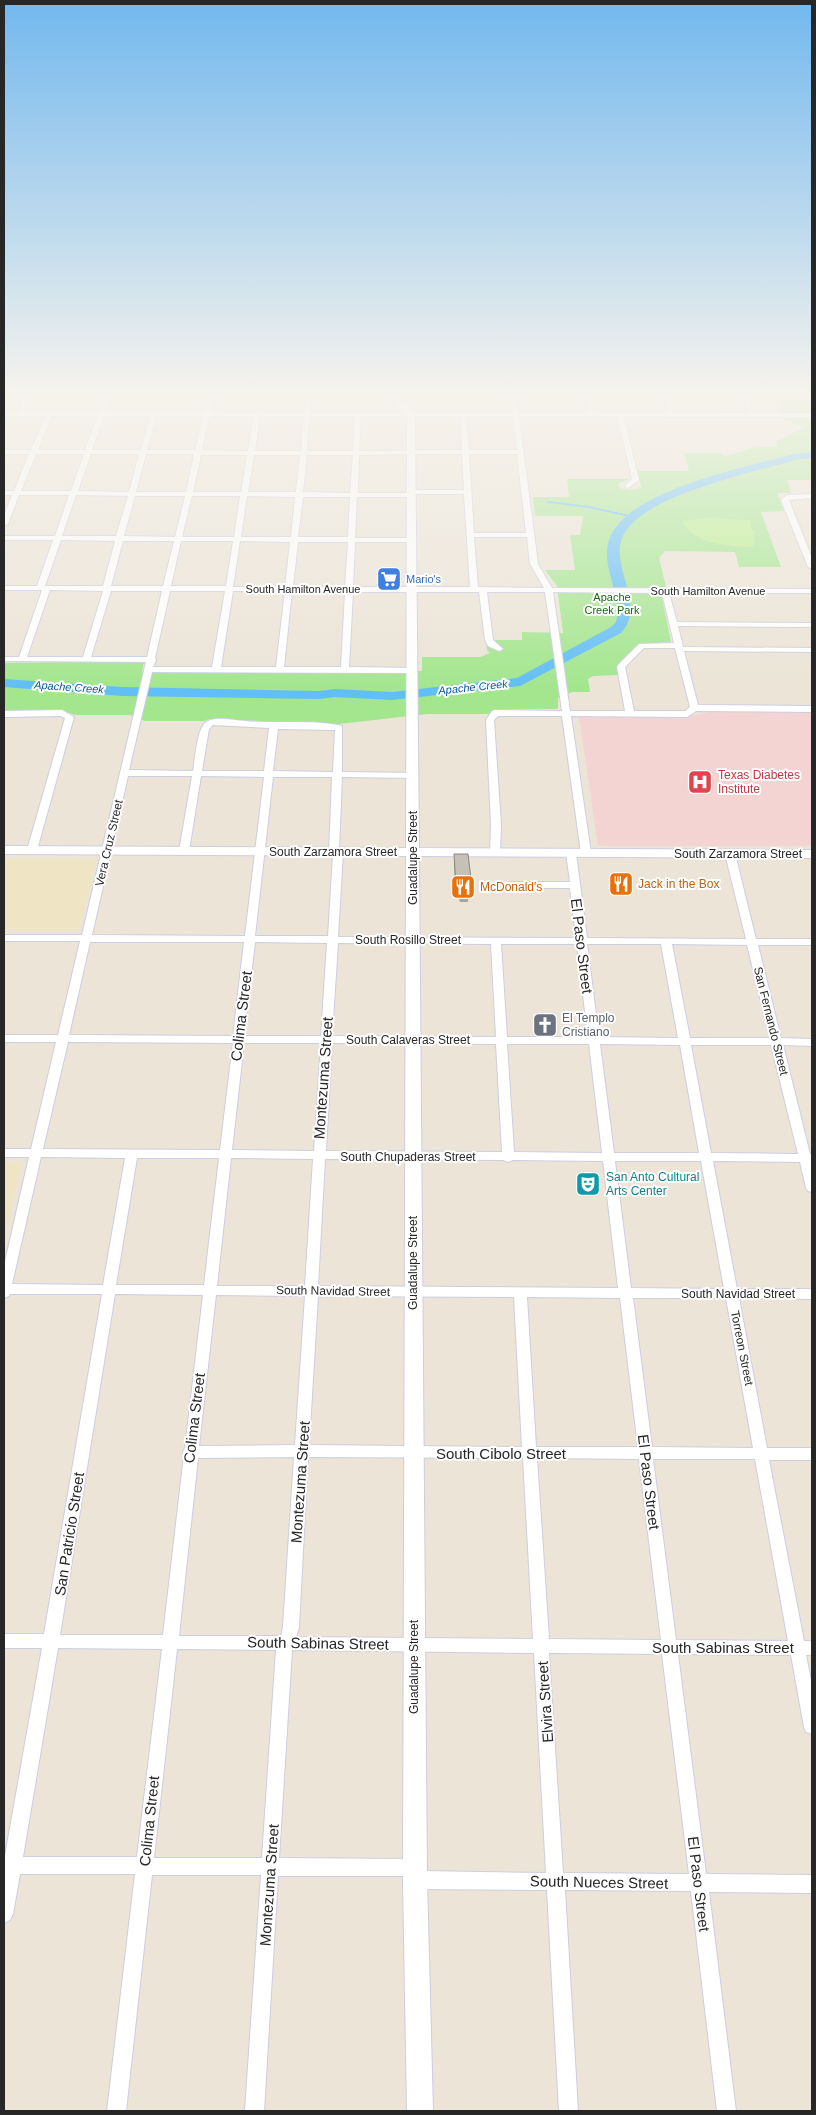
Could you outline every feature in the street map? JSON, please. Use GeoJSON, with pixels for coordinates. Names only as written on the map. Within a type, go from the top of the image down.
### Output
{"type":"FeatureCollection","features":[{"type":"Feature","properties":{"kind":"main road","name":"Guadalupe Street"},"geometry":{"type":"LineString","coordinates":[[411,494],[415,1874],[420,2111]]}},
{"type":"Feature","properties":{"kind":"main road","name":"South Zarzamora Street"},"geometry":{"type":"LineString","coordinates":[[4,850],[812,854]]}},
{"type":"Feature","properties":{"kind":"street"},"geometry":{"type":"LineString","coordinates":[[280,670],[299,492]]}},
{"type":"Feature","properties":{"kind":"street"},"geometry":{"type":"LineString","coordinates":[[345,670],[355,492]]}},
{"type":"Feature","properties":{"kind":"street"},"geometry":{"type":"LineString","coordinates":[[4,493],[355,495],[468,492],[474,590]]}},
{"type":"Feature","properties":{"kind":"street"},"geometry":{"type":"LineString","coordinates":[[525,492],[534,564],[549,590],[586,853]]}},
{"type":"Feature","properties":{"kind":"street"},"geometry":{"type":"LineString","coordinates":[[4,524],[16,493]]}},
{"type":"Feature","properties":{"kind":"street"},"geometry":{"type":"LineString","coordinates":[[22,660],[58,539],[74,494]]}},
{"type":"Feature","properties":{"kind":"street"},"geometry":{"type":"LineString","coordinates":[[86,660],[132,494]]}},
{"type":"Feature","properties":{"kind":"street","name":"Vera Cruz Street"},"geometry":{"type":"LineString","coordinates":[[4,1290],[190,494]]}},
{"type":"Feature","properties":{"kind":"street"},"geometry":{"type":"LineString","coordinates":[[216,670],[244,494]]}},
{"type":"Feature","properties":{"kind":"street"},"geometry":{"type":"LineString","coordinates":[[812,496],[787,497],[785,500],[812,567]]}},
{"type":"Feature","properties":{"kind":"street"},"geometry":{"type":"LineString","coordinates":[[470,535],[531,535]]}},
{"type":"Feature","properties":{"kind":"street"},"geometry":{"type":"LineString","coordinates":[[4,538],[411,540]]}},
{"type":"Feature","properties":{"kind":"street","name":"South Hamilton Avenue"},"geometry":{"type":"LineString","coordinates":[[4,588],[812,591]]}},
{"type":"Feature","properties":{"kind":"street"},"geometry":{"type":"LineString","coordinates":[[483,590],[489,640],[491,644],[499,649]]}},
{"type":"Feature","properties":{"kind":"street"},"geometry":{"type":"LineString","coordinates":[[660,591],[673,624],[694,708]]}},
{"type":"Feature","properties":{"kind":"street"},"geometry":{"type":"LineString","coordinates":[[673,624],[812,625]]}},
{"type":"Feature","properties":{"kind":"street"},"geometry":{"type":"LineString","coordinates":[[630,713],[621,667],[642,646],[812,650]]}},
{"type":"Feature","properties":{"kind":"street"},"geometry":{"type":"LineString","coordinates":[[4,659],[152,660]]}},
{"type":"Feature","properties":{"kind":"street"},"geometry":{"type":"LineString","coordinates":[[149,673],[216,670],[345,670],[412,673]]}},
{"type":"Feature","properties":{"kind":"street"},"geometry":{"type":"LineString","coordinates":[[495,852],[496,825],[490,720],[495,713],[687,714],[694,708],[812,708]]}},
{"type":"Feature","properties":{"kind":"street"},"geometry":{"type":"LineString","coordinates":[[4,714],[62,713],[70,717],[32,850]]}},
{"type":"Feature","properties":{"kind":"street"},"geometry":{"type":"LineString","coordinates":[[184,851],[205,728],[209,723],[218,722],[274,726]]}},
{"type":"Feature","properties":{"kind":"street","name":"Montezuma Street"},"geometry":{"type":"LineString","coordinates":[[255,2111],[283,1655],[291,1627],[312,1291],[318,1156],[332,940],[340,730],[333,726],[274,726]]}},
{"type":"Feature","properties":{"kind":"street","name":"Colima Street"},"geometry":{"type":"LineString","coordinates":[[116,2111],[274,726]]}},
{"type":"Feature","properties":{"kind":"street"},"geometry":{"type":"LineString","coordinates":[[125,773],[412,775]]}},
{"type":"Feature","properties":{"kind":"street","name":"El Paso Street"},"geometry":{"type":"LineString","coordinates":[[571,853],[727,2111]]}},
{"type":"Feature","properties":{"kind":"street","name":"San Fernando Street"},"geometry":{"type":"LineString","coordinates":[[730,854],[776,1042],[809,1158],[812,1188]]}},
{"type":"Feature","properties":{"kind":"street"},"geometry":{"type":"LineString","coordinates":[[510,885],[574,885]]}},
{"type":"Feature","properties":{"kind":"street","name":"South Rosillo Street"},"geometry":{"type":"LineString","coordinates":[[4,938],[812,942]]}},
{"type":"Feature","properties":{"kind":"street"},"geometry":{"type":"LineString","coordinates":[[496,941],[503,1040],[508,1158]]}},
{"type":"Feature","properties":{"kind":"street","name":"Torreon Street"},"geometry":{"type":"LineString","coordinates":[[666,941],[762,1454],[805,1648],[812,1727]]}},
{"type":"Feature","properties":{"kind":"street","name":"South Calaveras Street"},"geometry":{"type":"LineString","coordinates":[[4,1038],[812,1042]]}},
{"type":"Feature","properties":{"kind":"street","name":"South Chupaderas Street"},"geometry":{"type":"LineString","coordinates":[[4,1153],[508,1158],[809,1158]]}},
{"type":"Feature","properties":{"kind":"street","name":"San Patricio Street"},"geometry":{"type":"LineString","coordinates":[[4,1914],[8,1865],[51,1642],[131,1155]]}},
{"type":"Feature","properties":{"kind":"street","name":"South Navidad Street"},"geometry":{"type":"LineString","coordinates":[[4,1290],[812,1294]]}},
{"type":"Feature","properties":{"kind":"street","name":"Elvira Street"},"geometry":{"type":"LineString","coordinates":[[520,1293],[528,1453],[557,1882],[569,2111]]}},
{"type":"Feature","properties":{"kind":"street","name":"South Cibolo Street"},"geometry":{"type":"LineString","coordinates":[[190,1452],[812,1454]]}},
{"type":"Feature","properties":{"kind":"street","name":"South Sabinas Street"},"geometry":{"type":"LineString","coordinates":[[4,1641],[805,1648]]}},
{"type":"Feature","properties":{"kind":"street","name":"South Nueces Street"},"geometry":{"type":"LineString","coordinates":[[8,1865],[270,1867],[557,1882],[812,1884]]}},
{"type":"Feature","properties":{"kind":"shaded area","name":"Texas Diabetes Institute"},"geometry":{"type":"Polygon","coordinates":[[[710,712],[812,712],[812,846],[598,846],[579,717],[686,717],[710,712]]]}},
{"type":"Feature","properties":{"kind":"shaded area"},"geometry":{"type":"Polygon","coordinates":[[[4,859],[97,859],[79,929],[4,929],[4,859]]]}},
{"type":"Feature","properties":{"kind":"shaded area"},"geometry":{"type":"Polygon","coordinates":[[[4,1162],[22,1163],[4,1236],[4,1162]]]}},
{"type":"Feature","properties":{"kind":"green space","name":"Apache Creek Park"},"geometry":{"type":"Polygon","coordinates":[[[568,492],[791,492],[777,493],[784,511],[761,512],[781,567],[739,567],[735,552],[665,551],[659,558],[666,587],[660,588],[671,642],[640,644],[620,662],[619,675],[593,676],[588,679],[590,692],[572,692],[558,698],[558,708],[556,709],[500,709],[488,714],[427,714],[339,724],[209,719],[204,721],[145,721],[130,715],[75,715],[67,712],[5,711],[4,709],[4,663],[144,661],[142,672],[422,671],[422,657],[480,657],[490,653],[487,650],[486,640],[522,640],[522,632],[563,633],[557,586],[545,570],[575,570],[570,535],[580,535],[583,516],[535,516],[533,497],[569,497],[568,492]]]}},
{"type":"Feature","properties":{"kind":"green space"},"geometry":{"type":"Polygon","coordinates":[[[718,517],[720,519],[750,520],[752,530],[755,530],[754,547],[724,545],[704,540],[688,529],[682,521],[718,517]]]}},
{"type":"Feature","properties":{"kind":"building","name":"McDonald's"},"geometry":{"type":"Polygon","coordinates":[[[454,854],[468,854],[472,887],[469,887],[469,891],[460,891],[460,887],[456,887],[454,854]]]}},
{"type":"Feature","properties":{"kind":"waterway","name":"Apache Creek"},"geometry":{"type":"LineString","coordinates":[[4,683],[83,690],[162,693],[240,695],[319,695],[335,693],[392,696],[520,682],[616,630],[622,623],[624,611],[615,563],[615,540],[619,531],[635,515],[648,505],[676,492]]}},
{"type":"Feature","properties":{"kind":"waterway"},"geometry":{"type":"LineString","coordinates":[[548,502],[589,507],[634,517]]}},
{"type":"Feature","properties":{"kind":"place","name":"Mario's"},"geometry":{"type":"Point","coordinates":[389,579]}},
{"type":"Feature","properties":{"kind":"place","name":"Texas Diabetes Institute"},"geometry":{"type":"Point","coordinates":[700,782]}},
{"type":"Feature","properties":{"kind":"place","name":"Jack in the Box"},"geometry":{"type":"Point","coordinates":[621,884]}},
{"type":"Feature","properties":{"kind":"place","name":"McDonald's"},"geometry":{"type":"Point","coordinates":[463,887]}},
{"type":"Feature","properties":{"kind":"place","name":"El Templo Cristiano"},"geometry":{"type":"Point","coordinates":[545,1025]}},
{"type":"Feature","properties":{"kind":"place","name":"San Anto Cultural Arts Center"},"geometry":{"type":"Point","coordinates":[588,1184]}}]}
